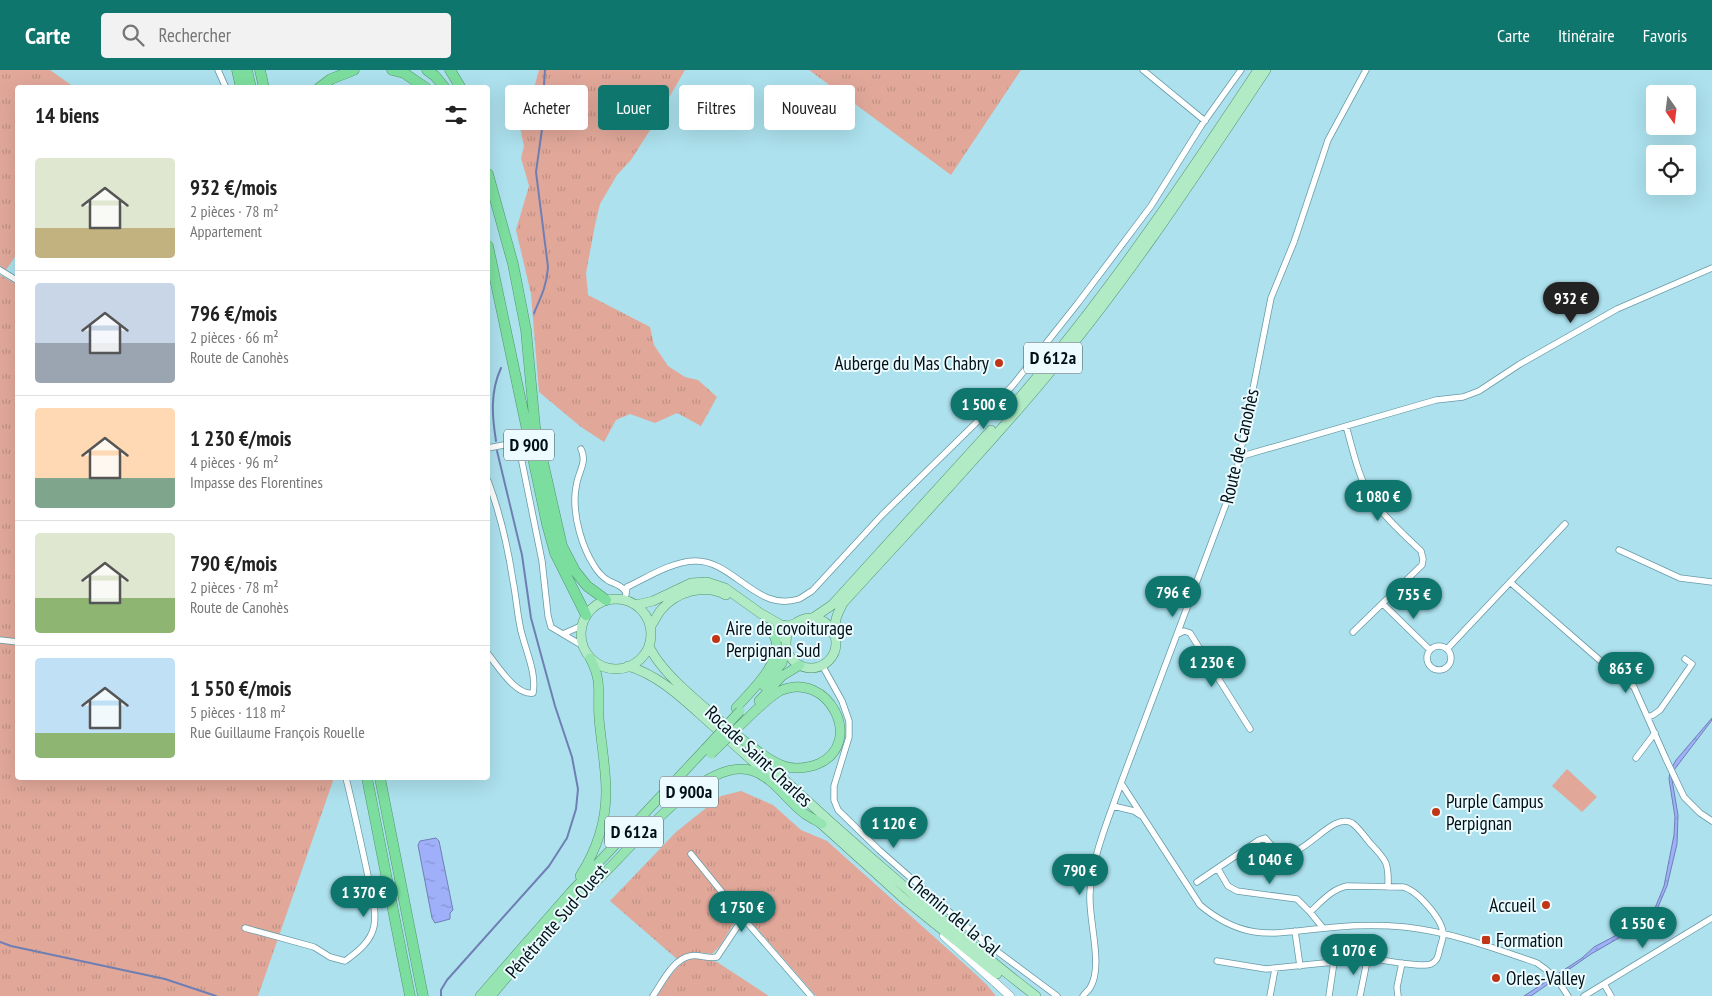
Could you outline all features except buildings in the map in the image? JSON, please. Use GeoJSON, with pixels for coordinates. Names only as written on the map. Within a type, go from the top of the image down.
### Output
{"type":"FeatureCollection","features":[{"type":"Feature","properties":{"kind":"highway"},"geometry":{"type":"LineString","coordinates":[[237,70],[240,85]]}},
{"type":"Feature","properties":{"kind":"highway"},"geometry":{"type":"LineString","coordinates":[[248,70],[250,85]]}},
{"type":"Feature","properties":{"kind":"highway"},"geometry":{"type":"LineString","coordinates":[[260,70],[263,85]]}},
{"type":"Feature","properties":{"kind":"highway"},"geometry":{"type":"LineString","coordinates":[[323,85],[331,79],[354,70]]}},
{"type":"Feature","properties":{"kind":"highway"},"geometry":{"type":"LineString","coordinates":[[392,70],[404,73],[422,85]]}},
{"type":"Feature","properties":{"kind":"highway"},"geometry":{"type":"LineString","coordinates":[[427,70],[436,76],[443,85]]}},
{"type":"Feature","properties":{"kind":"highway"},"geometry":{"type":"LineString","coordinates":[[450,70],[458,85]]}},
{"type":"Feature","properties":{"kind":"highway"},"geometry":{"type":"LineString","coordinates":[[490,181],[513,264]]}},
{"type":"Feature","properties":{"kind":"highway"},"geometry":{"type":"LineString","coordinates":[[490,201],[513,264]]}},
{"type":"Feature","properties":{"kind":"highway"},"geometry":{"type":"LineString","coordinates":[[490,257],[492,268]]}},
{"type":"Feature","properties":{"kind":"highway"},"geometry":{"type":"LineString","coordinates":[[490,260],[492,268]]}},
{"type":"Feature","properties":{"kind":"highway","name":"D 900"},"geometry":{"type":"LineString","coordinates":[[513,264],[526,330],[535,427],[562,546],[575,571],[587,586],[606,600]]}},
{"type":"Feature","properties":{"kind":"highway","name":"D 900"},"geometry":{"type":"LineString","coordinates":[[492,268],[555,553],[586,615]]}},
{"type":"Feature","properties":{"kind":"highway"},"geometry":{"type":"LineString","coordinates":[[740,711],[765,675],[777,650],[776,641],[770,627]]}},
{"type":"Feature","properties":{"kind":"highway","name":"D 612a"},"geometry":{"type":"LineString","coordinates":[[707,750],[782,663],[786,644]]}},
{"type":"Feature","properties":{"kind":"highway"},"geometry":{"type":"LineString","coordinates":[[571,895],[594,852],[602,825],[606,793],[599,714],[600,685],[590,658]]}},
{"type":"Feature","properties":{"kind":"highway","name":"D 612a"},"geometry":{"type":"LineString","coordinates":[[740,711],[782,676],[800,665]]}},
{"type":"Feature","properties":{"kind":"highway"},"geometry":{"type":"LineString","coordinates":[[707,750],[780,691],[794,688],[819,693],[830,702],[837,714],[840,735],[830,755],[822,762],[809,768],[784,766],[771,760],[739,737]]}},
{"type":"Feature","properties":{"kind":"highway","name":"Pénétrante Sud-Ouest"},"geometry":{"type":"LineString","coordinates":[[491,996],[571,895],[695,767],[707,750]]}},
{"type":"Feature","properties":{"kind":"highway","name":"Pénétrante Sud-Ouest"},"geometry":{"type":"LineString","coordinates":[[480,996],[625,834],[707,750]]}},
{"type":"Feature","properties":{"kind":"highway","name":"D 900a"},"geometry":{"type":"LineString","coordinates":[[571,895],[588,888],[663,813],[701,783],[716,774],[728,770],[751,770],[761,774],[805,814],[822,824]]}},
{"type":"Feature","properties":{"kind":"highway"},"geometry":{"type":"LineString","coordinates":[[367,780],[410,996]]}},
{"type":"Feature","properties":{"kind":"highway"},"geometry":{"type":"LineString","coordinates":[[380,780],[422,996]]}},
{"type":"Feature","properties":{"kind":"main road","name":"D 612a"},"geometry":{"type":"LineString","coordinates":[[813,618],[832,605],[1040,374],[1099,300],[1154,225],[1258,70]]}},
{"type":"Feature","properties":{"kind":"main road","name":"D 612a"},"geometry":{"type":"LineString","coordinates":[[834,635],[834,623],[843,603],[1045,378],[1126,275],[1160,228],[1266,70]]}},
{"type":"Feature","properties":{"kind":"main road"},"geometry":{"type":"LineString","coordinates":[[636,605],[653,601],[691,583],[707,582],[724,588],[781,625],[788,626],[807,618],[813,618],[826,623],[834,635],[835,649],[828,661],[822,665],[814,667],[800,665],[791,658],[786,644],[770,627],[720,592],[701,588],[684,593],[672,600],[661,610],[650,627]]}},
{"type":"Feature","properties":{"kind":"main road"},"geometry":{"type":"LineString","coordinates":[[625,595],[645,615],[650,627],[649,646],[637,662],[618,669],[608,668],[590,658],[583,646],[581,626],[586,615],[598,604],[625,595]]}},
{"type":"Feature","properties":{"kind":"main road"},"geometry":{"type":"LineString","coordinates":[[786,644],[791,628],[796,623]]}},
{"type":"Feature","properties":{"kind":"main road","name":"Rocade Saint-Charles"},"geometry":{"type":"LineString","coordinates":[[649,646],[654,657],[668,673],[858,847],[996,966],[1036,996]]}},
{"type":"Feature","properties":{"kind":"main road","name":"Rocade Saint-Charles"},"geometry":{"type":"LineString","coordinates":[[628,666],[655,677],[678,695],[902,897],[965,950],[1027,996]]}},
{"type":"Feature","properties":{"kind":"main road"},"geometry":{"type":"LineString","coordinates":[[902,897],[1010,996]]}},
{"type":"Feature","properties":{"kind":"main road"},"geometry":{"type":"LineString","coordinates":[[956,932],[1042,996]]}},
{"type":"Feature","properties":{"kind":"street"},"geometry":{"type":"LineString","coordinates":[[218,70],[225,85]]}},
{"type":"Feature","properties":{"kind":"street"},"geometry":{"type":"LineString","coordinates":[[1143,70],[1205,121]]}},
{"type":"Feature","properties":{"kind":"street"},"geometry":{"type":"LineString","coordinates":[[625,595],[627,587],[674,565],[696,560],[719,567],[759,594],[774,600],[786,601],[800,598],[812,591],[882,515],[1013,385],[1078,304],[1151,206],[1205,121],[1241,70]]}},
{"type":"Feature","properties":{"kind":"street","name":"Route de Canohès"},"geometry":{"type":"LineString","coordinates":[[1083,996],[1091,987],[1097,963],[1090,913],[1090,893],[1094,867],[1121,783],[1235,480],[1271,298],[1294,242],[1328,140],[1366,70]]}},
{"type":"Feature","properties":{"kind":"street"},"geometry":{"type":"LineString","coordinates":[[1239,457],[1436,400],[1463,397],[1479,391],[1520,364],[1617,309],[1712,268]]}},
{"type":"Feature","properties":{"kind":"street"},"geometry":{"type":"LineString","coordinates":[[0,270],[15,279]]}},
{"type":"Feature","properties":{"kind":"street"},"geometry":{"type":"LineString","coordinates":[[1346,426],[1360,476],[1366,488],[1378,506],[1421,552],[1423,559],[1422,565],[1352,632]]}},
{"type":"Feature","properties":{"kind":"street"},"geometry":{"type":"LineString","coordinates":[[490,448],[509,444],[520,452],[542,561],[548,616],[551,626],[583,646]]}},
{"type":"Feature","properties":{"kind":"street"},"geometry":{"type":"LineString","coordinates":[[581,449],[584,454],[584,463],[577,481],[575,499],[576,519],[592,563],[608,581],[622,586],[625,595]]}},
{"type":"Feature","properties":{"kind":"street"},"geometry":{"type":"LineString","coordinates":[[490,487],[510,566],[520,627],[532,671],[533,693],[526,694],[517,690],[490,656]]}},
{"type":"Feature","properties":{"kind":"street"},"geometry":{"type":"LineString","coordinates":[[1447,649],[1565,524]]}},
{"type":"Feature","properties":{"kind":"street"},"geometry":{"type":"LineString","coordinates":[[1619,550],[1680,578],[1712,582]]}},
{"type":"Feature","properties":{"kind":"street"},"geometry":{"type":"LineString","coordinates":[[1510,582],[1634,687],[1684,797],[1700,813],[1712,821]]}},
{"type":"Feature","properties":{"kind":"street"},"geometry":{"type":"LineString","coordinates":[[1383,604],[1430,650]]}},
{"type":"Feature","properties":{"kind":"street"},"geometry":{"type":"LineString","coordinates":[[563,634],[581,626]]}},
{"type":"Feature","properties":{"kind":"street"},"geometry":{"type":"LineString","coordinates":[[1178,634],[1184,631],[1190,634],[1250,729]]}},
{"type":"Feature","properties":{"kind":"street"},"geometry":{"type":"LineString","coordinates":[[0,640],[15,642]]}},
{"type":"Feature","properties":{"kind":"street"},"geometry":{"type":"LineString","coordinates":[[1440,646],[1447,649],[1451,656],[1449,664],[1439,669],[1432,667],[1427,657],[1430,650],[1433,647],[1440,646]]}},
{"type":"Feature","properties":{"kind":"street"},"geometry":{"type":"LineString","coordinates":[[1648,717],[1660,710],[1692,664],[1685,658]]}},
{"type":"Feature","properties":{"kind":"street","name":"Chemin del la Sal"},"geometry":{"type":"LineString","coordinates":[[822,665],[842,701],[849,721],[849,737],[834,786],[834,800],[838,810],[970,930],[1057,996]]}},
{"type":"Feature","properties":{"kind":"street"},"geometry":{"type":"LineString","coordinates":[[1636,758],[1655,733]]}},
{"type":"Feature","properties":{"kind":"street"},"geometry":{"type":"LineString","coordinates":[[245,928],[314,947],[330,958],[345,961],[358,952],[368,940],[374,926],[374,910],[346,780]]}},
{"type":"Feature","properties":{"kind":"street"},"geometry":{"type":"LineString","coordinates":[[1121,783],[1200,905],[1215,917],[1236,927],[1256,933],[1295,932],[1372,925],[1406,927],[1443,933],[1537,963],[1549,970],[1568,996]]}},
{"type":"Feature","properties":{"kind":"street"},"geometry":{"type":"LineString","coordinates":[[1113,806],[1134,811],[1142,816]]}},
{"type":"Feature","properties":{"kind":"street"},"geometry":{"type":"LineString","coordinates":[[1197,882],[1259,840],[1265,838],[1280,852],[1289,854],[1298,850],[1334,824],[1343,821],[1352,822],[1386,860],[1389,871],[1388,887]]}},
{"type":"Feature","properties":{"kind":"street"},"geometry":{"type":"LineString","coordinates":[[691,854],[811,996]]}},
{"type":"Feature","properties":{"kind":"street"},"geometry":{"type":"LineString","coordinates":[[1218,869],[1231,888],[1237,891],[1297,899],[1323,928]]}},
{"type":"Feature","properties":{"kind":"street"},"geometry":{"type":"LineString","coordinates":[[1217,961],[1275,969],[1373,959],[1421,965],[1431,964],[1437,959],[1443,933],[1438,919],[1415,893],[1409,889],[1403,887],[1348,886],[1339,888],[1328,895],[1310,912]]}},
{"type":"Feature","properties":{"kind":"street"},"geometry":{"type":"LineString","coordinates":[[653,996],[676,964],[688,956],[717,957],[744,918]]}},
{"type":"Feature","properties":{"kind":"street"},"geometry":{"type":"LineString","coordinates":[[1584,996],[1712,918]]}},
{"type":"Feature","properties":{"kind":"street"},"geometry":{"type":"LineString","coordinates":[[1295,932],[1300,966]]}},
{"type":"Feature","properties":{"kind":"street"},"geometry":{"type":"LineString","coordinates":[[1360,996],[1367,961]]}},
{"type":"Feature","properties":{"kind":"street"},"geometry":{"type":"LineString","coordinates":[[1329,996],[1334,962]]}},
{"type":"Feature","properties":{"kind":"street"},"geometry":{"type":"LineString","coordinates":[[1398,996],[1397,987],[1402,963]]}},
{"type":"Feature","properties":{"kind":"street"},"geometry":{"type":"LineString","coordinates":[[1270,996],[1275,969]]}},
{"type":"Feature","properties":{"kind":"street"},"geometry":{"type":"LineString","coordinates":[[1604,984],[1611,996]]}},
{"type":"Feature","properties":{"kind":"green space"},"geometry":{"type":"Polygon","coordinates":[[[0,70],[50,70],[71,85],[15,85],[15,257],[6,270],[0,266],[0,70]]]}},
{"type":"Feature","properties":{"kind":"green space"},"geometry":{"type":"Polygon","coordinates":[[[539,70],[685,70],[669,98],[669,85],[598,85],[598,130],[650,130],[631,160],[617,175],[600,204],[586,273],[588,295],[650,327],[654,345],[668,366],[685,377],[698,380],[717,397],[701,426],[677,413],[655,423],[630,414],[616,420],[604,442],[581,427],[539,392],[531,294],[516,230],[529,186],[521,158],[524,146],[520,130],[588,130],[588,85],[535,85],[539,70]]]}},
{"type":"Feature","properties":{"kind":"green space"},"geometry":{"type":"Polygon","coordinates":[[[809,70],[1021,70],[951,175],[855,104],[855,85],[829,85],[809,70]]]}},
{"type":"Feature","properties":{"kind":"green space"},"geometry":{"type":"Polygon","coordinates":[[[0,275],[15,283],[15,780],[333,780],[258,996],[0,996],[0,275]]]}},
{"type":"Feature","properties":{"kind":"green space"},"geometry":{"type":"Polygon","coordinates":[[[1567,769],[1597,797],[1582,812],[1552,786],[1567,769]]]}},
{"type":"Feature","properties":{"kind":"green space"},"geometry":{"type":"Polygon","coordinates":[[[741,791],[773,805],[801,830],[827,841],[970,969],[996,996],[816,996],[746,916],[738,917],[720,946],[712,954],[694,953],[677,959],[610,901],[676,832],[721,796],[741,791]]]}},
{"type":"Feature","properties":{"kind":"green space"},"geometry":{"type":"Polygon","coordinates":[[[697,958],[717,962],[769,996],[657,996],[678,967],[697,958]]]}},
{"type":"Feature","properties":{"kind":"water"},"geometry":{"type":"Polygon","coordinates":[[[1712,718],[1671,774],[1678,815],[1677,844],[1667,886],[1658,907],[1645,923],[1591,954],[1531,996],[1524,996],[1582,958],[1594,947],[1643,921],[1655,908],[1664,886],[1674,835],[1675,817],[1669,779],[1670,771],[1676,760],[1712,718]]]}},
{"type":"Feature","properties":{"kind":"water"},"geometry":{"type":"Polygon","coordinates":[[[436,838],[439,841],[453,910],[450,913],[450,919],[435,923],[432,918],[418,845],[420,841],[436,838]]]}},
{"type":"Feature","properties":{"kind":"waterway"},"geometry":{"type":"LineString","coordinates":[[534,313],[545,285],[548,267],[536,172],[544,115],[545,70]]}},
{"type":"Feature","properties":{"kind":"waterway"},"geometry":{"type":"LineString","coordinates":[[496,441],[493,404],[495,386],[501,368]]}},
{"type":"Feature","properties":{"kind":"waterway"},"geometry":{"type":"LineString","coordinates":[[441,996],[441,990],[447,980],[549,866],[567,838],[576,809],[578,789],[572,757],[555,706],[531,618],[522,555],[497,451]]}},
{"type":"Feature","properties":{"kind":"waterway"},"geometry":{"type":"LineString","coordinates":[[0,942],[165,979],[216,996]]}},
{"type":"Feature","properties":{"kind":"place","name":"Auberge du Mas Chabry"},"geometry":{"type":"Point","coordinates":[999,363]}},
{"type":"Feature","properties":{"kind":"place","name":"Aire de covoiturage Perpignan Sud"},"geometry":{"type":"Point","coordinates":[716,639]}},
{"type":"Feature","properties":{"kind":"place","name":"Purple Campus Perpignan"},"geometry":{"type":"Point","coordinates":[1436,812]}},
{"type":"Feature","properties":{"kind":"place","name":"Accueil"},"geometry":{"type":"Point","coordinates":[1546,905]}},
{"type":"Feature","properties":{"kind":"place","name":"Formation"},"geometry":{"type":"Point","coordinates":[1486,940]}},
{"type":"Feature","properties":{"kind":"place","name":"Orles-Valley"},"geometry":{"type":"Point","coordinates":[1496,978]}}]}
